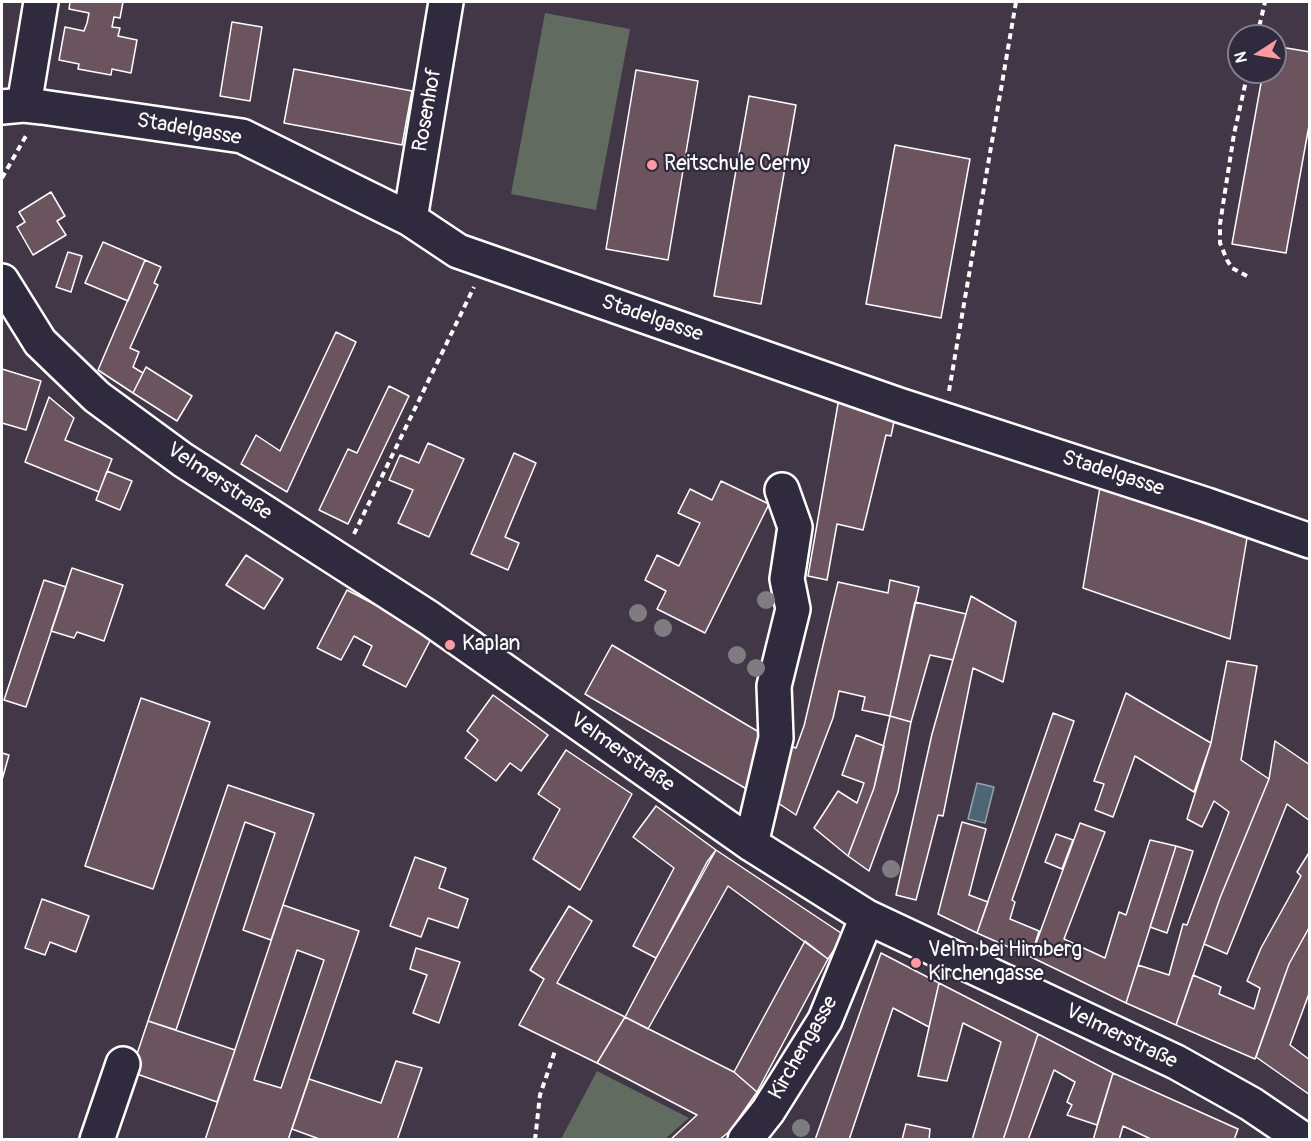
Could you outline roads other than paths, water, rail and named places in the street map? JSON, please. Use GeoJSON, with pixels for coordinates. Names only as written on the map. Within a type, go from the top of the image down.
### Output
{"type":"FeatureCollection","features":[{"type":"Feature","properties":{"kind":"street"},"geometry":{"type":"LineString","coordinates":[[22,107],[41,2]]}},
{"type":"Feature","properties":{"kind":"street","name":"Rosenhof"},"geometry":{"type":"LineString","coordinates":[[410,219],[446,2]]}},
{"type":"Feature","properties":{"kind":"street","name":"Stadelgasse"},"geometry":{"type":"LineString","coordinates":[[22,107],[242,136],[410,219],[458,251],[944,419],[1310,541]]}},
{"type":"Feature","properties":{"kind":"street","name":"Velmerstraße"},"geometry":{"type":"LineString","coordinates":[[2,281],[40,342],[97,397],[183,460],[429,618],[751,844],[867,917],[1176,1062],[1251,1104],[1304,1140]]}},
{"type":"Feature","properties":{"kind":"street"},"geometry":{"type":"LineString","coordinates":[[751,844],[776,738],[774,686],[793,609],[787,579],[795,527],[782,490]]}},
{"type":"Feature","properties":{"kind":"street","name":"Kirchengasse"},"geometry":{"type":"LineString","coordinates":[[745,1140],[768,1111],[825,1020],[867,917]]}},
{"type":"Feature","properties":{"kind":"street"},"geometry":{"type":"LineString","coordinates":[[97,1140],[123,1065]]}},
{"type":"Feature","properties":{"kind":"water"},"geometry":{"type":"Polygon","coordinates":[[[977,783],[994,787],[985,823],[968,819],[977,783]]]}},
{"type":"Feature","properties":{"kind":"place","name":"Reitschule Cerny"},"geometry":{"type":"Point","coordinates":[652,165]}},
{"type":"Feature","properties":{"kind":"place","name":"Kaplan"},"geometry":{"type":"Point","coordinates":[450,645]}},
{"type":"Feature","properties":{"kind":"place","name":"Velm bei Himberg Kirchengasse"},"geometry":{"type":"Point","coordinates":[916,963]}}]}
